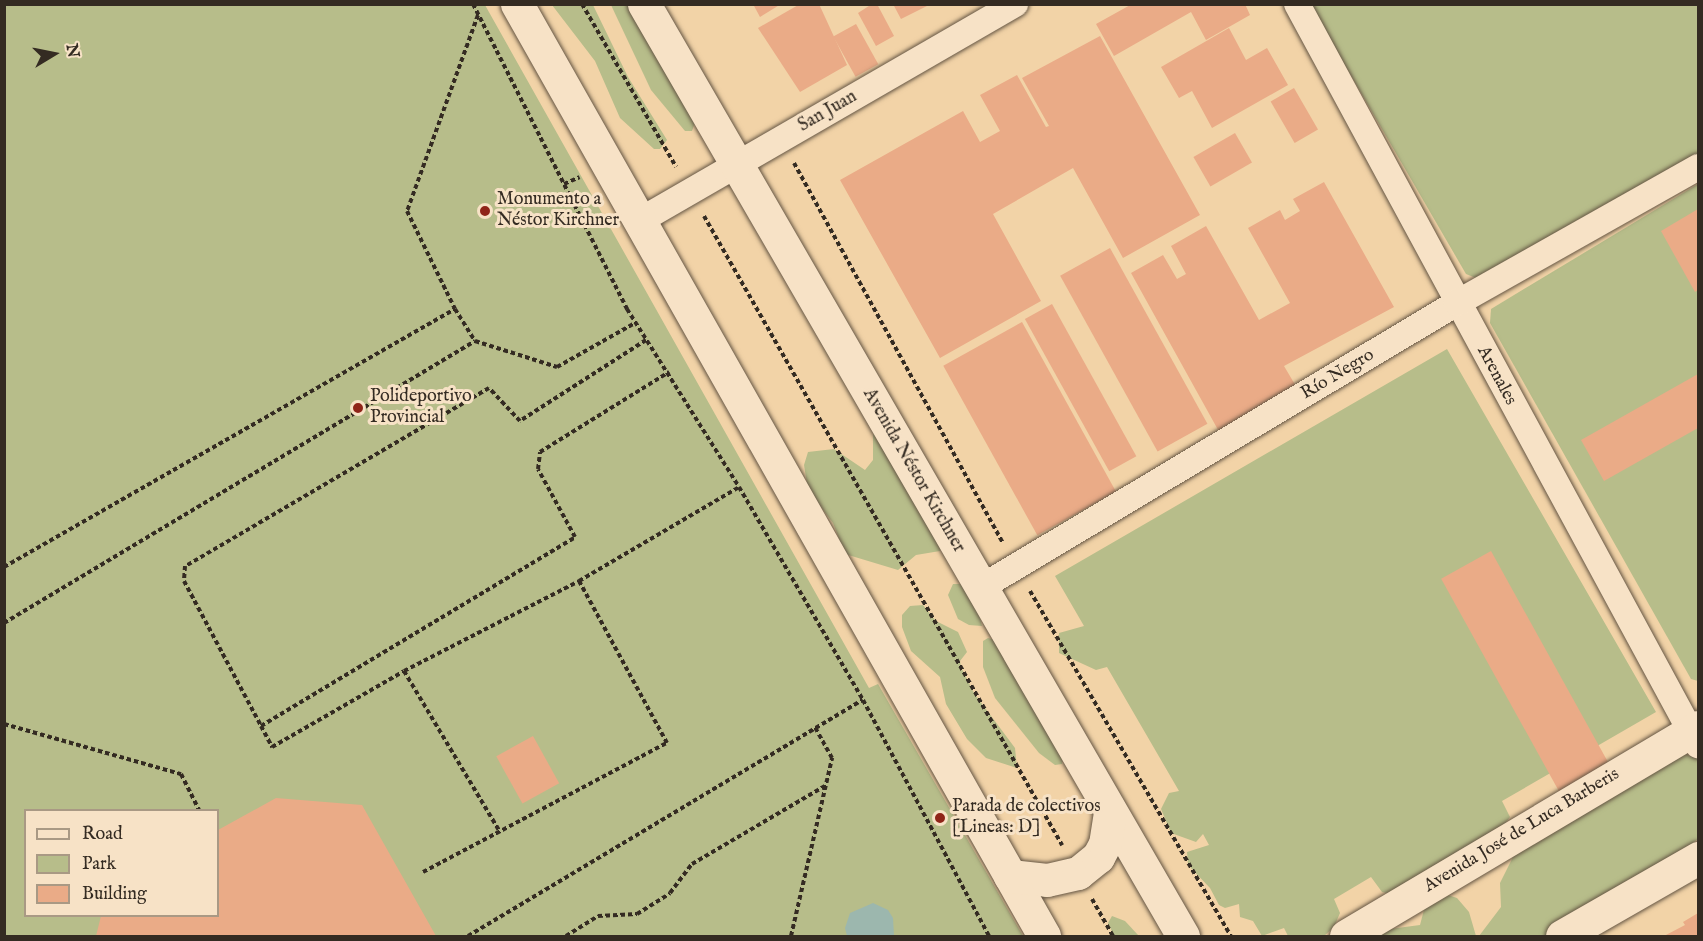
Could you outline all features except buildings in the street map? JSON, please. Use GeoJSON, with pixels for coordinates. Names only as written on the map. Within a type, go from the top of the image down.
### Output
{"type":"FeatureCollection","features":[{"type":"Feature","properties":{"kind":"main road"},"geometry":{"type":"LineString","coordinates":[[517,4],[1044,936]]}},
{"type":"Feature","properties":{"kind":"main road","name":"Avenida Néstor Kirchner"},"geometry":{"type":"LineString","coordinates":[[644,4],[1183,936]]}},
{"type":"Feature","properties":{"kind":"main road","name":"Avenida José de Luca Barberis"},"geometry":{"type":"LineString","coordinates":[[1346,936],[1695,735]]}},
{"type":"Feature","properties":{"kind":"main road"},"geometry":{"type":"LineString","coordinates":[[1010,876],[1047,880],[1078,873],[1098,856],[1105,844],[1110,811]]}},
{"type":"Feature","properties":{"kind":"main road"},"geometry":{"type":"LineString","coordinates":[[1562,936],[1698,858]]}},
{"type":"Feature","properties":{"kind":"street","name":"Arenales"},"geometry":{"type":"LineString","coordinates":[[1297,4],[1457,303],[1695,735]]}},
{"type":"Feature","properties":{"kind":"street","name":"San Juan"},"geometry":{"type":"LineString","coordinates":[[641,220],[1001,8]]}},
{"type":"Feature","properties":{"kind":"street","name":"Río Negro"},"geometry":{"type":"LineString","coordinates":[[980,588],[1017,568],[1457,303],[1698,167]]}},
{"type":"Feature","properties":{"kind":"path"},"geometry":{"type":"LineString","coordinates":[[473,4],[635,323],[669,372],[863,700],[988,936]]}},
{"type":"Feature","properties":{"kind":"path"},"geometry":{"type":"LineString","coordinates":[[582,4],[1113,936]]}},
{"type":"Feature","properties":{"kind":"path"},"geometry":{"type":"LineString","coordinates":[[479,14],[407,211],[455,309],[475,341],[557,367],[635,323]]}},
{"type":"Feature","properties":{"kind":"path"},"geometry":{"type":"LineString","coordinates":[[781,139],[1017,568],[1231,936]]}},
{"type":"Feature","properties":{"kind":"path"},"geometry":{"type":"LineString","coordinates":[[4,567],[455,309]]}},
{"type":"Feature","properties":{"kind":"path"},"geometry":{"type":"LineString","coordinates":[[646,340],[520,421],[489,388],[185,566],[184,582],[272,747],[404,671],[579,581],[738,487]]}},
{"type":"Feature","properties":{"kind":"path"},"geometry":{"type":"LineString","coordinates":[[4,623],[475,341]]}},
{"type":"Feature","properties":{"kind":"path"},"geometry":{"type":"LineString","coordinates":[[261,726],[575,537],[538,469],[540,452],[669,372]]}},
{"type":"Feature","properties":{"kind":"path"},"geometry":{"type":"LineString","coordinates":[[423,872],[667,743],[579,581]]}},
{"type":"Feature","properties":{"kind":"path"},"geometry":{"type":"LineString","coordinates":[[404,671],[500,832]]}},
{"type":"Feature","properties":{"kind":"path"},"geometry":{"type":"LineString","coordinates":[[468,936],[814,726],[863,700]]}},
{"type":"Feature","properties":{"kind":"path"},"geometry":{"type":"LineString","coordinates":[[4,724],[181,774],[198,809]]}},
{"type":"Feature","properties":{"kind":"path"},"geometry":{"type":"LineString","coordinates":[[791,936],[832,758],[814,726]]}},
{"type":"Feature","properties":{"kind":"path"},"geometry":{"type":"LineString","coordinates":[[566,936],[598,916],[637,914],[670,893],[692,864],[825,786]]}},
{"type":"Feature","properties":{"kind":"green space","name":"Polideportivo Provincial"},"geometry":{"type":"Polygon","coordinates":[[[5,5],[485,5],[869,688],[878,684],[1023,936],[5,936],[5,5]]]}},
{"type":"Feature","properties":{"kind":"green space"},"geometry":{"type":"Polygon","coordinates":[[[552,5],[593,5],[628,77],[667,140],[660,149],[654,149],[620,118],[595,61],[552,5]]]}},
{"type":"Feature","properties":{"kind":"green space"},"geometry":{"type":"Polygon","coordinates":[[[611,5],[635,5],[696,120],[692,131],[685,131],[651,90],[611,5]]]}},
{"type":"Feature","properties":{"kind":"green space"},"geometry":{"type":"Polygon","coordinates":[[[1310,5],[1698,5],[1698,155],[1476,278],[1466,274],[1310,5]]]}},
{"type":"Feature","properties":{"kind":"green space"},"geometry":{"type":"Polygon","coordinates":[[[1698,184],[1698,681],[1691,679],[1490,323],[1491,309],[1698,184]]]}},
{"type":"Feature","properties":{"kind":"green space"},"geometry":{"type":"Polygon","coordinates":[[[1447,349],[1656,712],[1502,801],[1510,817],[1502,828],[1395,895],[1382,892],[1371,877],[1334,899],[1340,913],[1334,927],[1324,936],[1288,936],[1284,928],[1262,936],[1253,921],[1240,917],[1239,904],[1225,908],[1219,905],[1210,888],[1188,865],[1187,852],[1209,845],[1203,834],[1196,842],[1171,833],[1161,809],[1169,793],[1179,791],[1107,667],[1096,670],[1059,653],[1059,633],[1084,626],[1055,576],[1447,349]]]}},
{"type":"Feature","properties":{"kind":"green space"},"geometry":{"type":"Polygon","coordinates":[[[878,431],[942,544],[940,551],[916,555],[898,570],[845,554],[833,523],[808,490],[804,465],[808,452],[834,449],[865,470],[873,460],[873,435],[878,431]]]}},
{"type":"Feature","properties":{"kind":"green space"},"geometry":{"type":"Polygon","coordinates":[[[953,584],[960,584],[975,597],[982,626],[969,625],[958,619],[948,595],[953,584]]]}},
{"type":"Feature","properties":{"kind":"green space"},"geometry":{"type":"Polygon","coordinates":[[[923,605],[936,621],[958,632],[967,652],[960,661],[961,667],[974,693],[1015,748],[1017,768],[986,758],[967,739],[946,704],[940,677],[911,651],[902,627],[902,615],[910,606],[923,605]]]}},
{"type":"Feature","properties":{"kind":"green space"},"geometry":{"type":"Polygon","coordinates":[[[988,638],[995,640],[1066,744],[1062,764],[1055,765],[1039,753],[995,698],[983,667],[983,641],[988,638]]]}},
{"type":"Feature","properties":{"kind":"green space"},"geometry":{"type":"Polygon","coordinates":[[[1680,752],[1698,759],[1698,839],[1572,936],[1479,936],[1501,907],[1500,883],[1517,849],[1680,752]]]}},
{"type":"Feature","properties":{"kind":"green space"},"geometry":{"type":"Polygon","coordinates":[[[1445,894],[1457,898],[1469,912],[1476,936],[1370,936],[1375,931],[1420,925],[1425,906],[1445,894]]]}},
{"type":"Feature","properties":{"kind":"green space"},"geometry":{"type":"Polygon","coordinates":[[[1112,916],[1125,921],[1139,936],[1114,936],[1108,923],[1112,916]]]}},
{"type":"Feature","properties":{"kind":"water"},"geometry":{"type":"Polygon","coordinates":[[[873,903],[888,910],[893,918],[894,936],[847,936],[845,928],[850,913],[873,903]]]}},
{"type":"Feature","properties":{"kind":"place","name":"Monumento a Néstor Kirchner"},"geometry":{"type":"Point","coordinates":[485,211]}},
{"type":"Feature","properties":{"kind":"place","name":"Polideportivo Provincial"},"geometry":{"type":"Point","coordinates":[358,408]}},
{"type":"Feature","properties":{"kind":"place","name":"Parada de colectivos [Lineas: D]"},"geometry":{"type":"Point","coordinates":[940,818]}}]}
